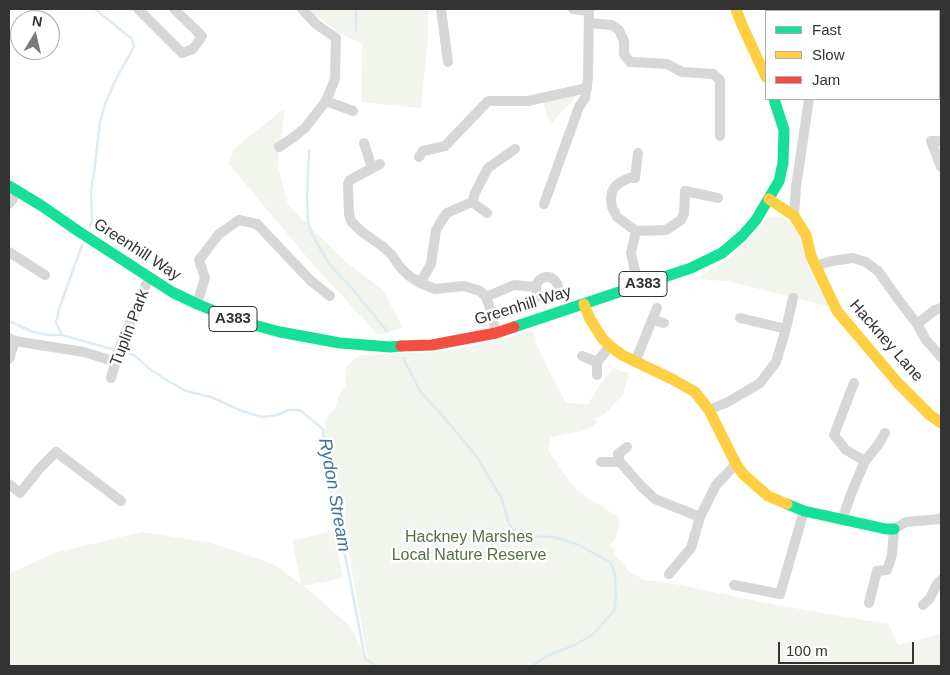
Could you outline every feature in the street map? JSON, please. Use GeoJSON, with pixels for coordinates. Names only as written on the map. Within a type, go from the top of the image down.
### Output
{"type":"FeatureCollection","features":[{"type":"Feature","properties":{"kind":"main road"},"geometry":{"type":"LineString","coordinates":[[736,9],[765,75]]}},
{"type":"Feature","properties":{"kind":"main road","name":"Greenhill Way"},"geometry":{"type":"LineString","coordinates":[[13,189],[172,292],[239,321],[280,332],[340,343],[390,347],[432,345],[496,334],[692,268],[722,253],[756,220],[779,181],[783,163],[784,130],[774,100]]}},
{"type":"Feature","properties":{"kind":"main road","name":"Hackney Lane"},"geometry":{"type":"LineString","coordinates":[[770,199],[794,216],[806,236],[811,256],[837,311],[898,383],[930,415],[941,423]]}},
{"type":"Feature","properties":{"kind":"main road"},"geometry":{"type":"LineString","coordinates":[[584,304],[590,319],[602,338],[610,346],[635,362],[695,392],[709,410],[743,474],[768,496],[804,511],[886,529],[894,529]]}},
{"type":"Feature","properties":{"kind":"street"},"geometry":{"type":"LineString","coordinates":[[138,9],[182,53],[194,49],[202,36],[174,9]]}},
{"type":"Feature","properties":{"kind":"street"},"geometry":{"type":"LineString","coordinates":[[279,147],[294,138],[305,128],[326,101],[335,79],[336,38],[316,24],[302,9]]}},
{"type":"Feature","properties":{"kind":"street"},"geometry":{"type":"LineString","coordinates":[[441,9],[448,62]]}},
{"type":"Feature","properties":{"kind":"street"},"geometry":{"type":"LineString","coordinates":[[544,204],[579,107],[585,98],[587,88],[588,10],[572,9]]}},
{"type":"Feature","properties":{"kind":"street"},"geometry":{"type":"LineString","coordinates":[[589,23],[612,25],[619,30],[624,40],[624,54],[630,62],[667,64],[682,72],[713,74],[720,80],[720,136]]}},
{"type":"Feature","properties":{"kind":"street"},"geometry":{"type":"LineString","coordinates":[[419,157],[423,151],[444,146],[488,101],[528,101],[587,88]]}},
{"type":"Feature","properties":{"kind":"street"},"geometry":{"type":"LineString","coordinates":[[794,216],[796,187],[809,100]]}},
{"type":"Feature","properties":{"kind":"street"},"geometry":{"type":"LineString","coordinates":[[326,101],[352,111]]}},
{"type":"Feature","properties":{"kind":"street"},"geometry":{"type":"LineString","coordinates":[[941,140],[931,141],[941,167]]}},
{"type":"Feature","properties":{"kind":"street"},"geometry":{"type":"LineString","coordinates":[[364,142],[376,166],[350,180],[348,184],[351,221],[391,254],[400,267],[420,283],[435,289],[464,286],[480,291],[486,297],[489,305],[496,334]]}},
{"type":"Feature","properties":{"kind":"street"},"geometry":{"type":"LineString","coordinates":[[472,202],[474,193],[488,168],[515,149]]}},
{"type":"Feature","properties":{"kind":"street"},"geometry":{"type":"LineString","coordinates":[[638,153],[635,178],[629,178],[619,183],[612,192],[611,198],[612,207],[617,217],[636,230],[666,230],[681,220],[684,214],[685,191],[718,198]]}},
{"type":"Feature","properties":{"kind":"street"},"geometry":{"type":"LineString","coordinates":[[9,204],[13,189]]}},
{"type":"Feature","properties":{"kind":"street"},"geometry":{"type":"LineString","coordinates":[[420,283],[431,264],[438,225],[447,213],[472,202]]}},
{"type":"Feature","properties":{"kind":"street"},"geometry":{"type":"LineString","coordinates":[[472,202],[487,213]]}},
{"type":"Feature","properties":{"kind":"street"},"geometry":{"type":"LineString","coordinates":[[197,304],[205,278],[199,260],[219,234],[239,220],[257,224],[301,272],[330,296]]}},
{"type":"Feature","properties":{"kind":"street"},"geometry":{"type":"LineString","coordinates":[[636,230],[631,253],[640,285]]}},
{"type":"Feature","properties":{"kind":"street"},"geometry":{"type":"LineString","coordinates":[[9,252],[45,275]]}},
{"type":"Feature","properties":{"kind":"street"},"geometry":{"type":"LineString","coordinates":[[816,266],[832,261],[853,258],[866,262],[878,271],[917,324],[926,340],[941,357]]}},
{"type":"Feature","properties":{"kind":"street","name":"Tuplin Park"},"geometry":{"type":"LineString","coordinates":[[111,378],[121,344],[150,278]]}},
{"type":"Feature","properties":{"kind":"street"},"geometry":{"type":"LineString","coordinates":[[486,297],[514,285],[535,287]]}},
{"type":"Feature","properties":{"kind":"street"},"geometry":{"type":"LineString","coordinates":[[709,410],[728,402],[760,383],[776,362],[793,298]]}},
{"type":"Feature","properties":{"kind":"street"},"geometry":{"type":"LineString","coordinates":[[635,362],[657,308]]}},
{"type":"Feature","properties":{"kind":"street"},"geometry":{"type":"LineString","coordinates":[[917,324],[935,310],[941,308]]}},
{"type":"Feature","properties":{"kind":"street"},"geometry":{"type":"LineString","coordinates":[[740,318],[786,329]]}},
{"type":"Feature","properties":{"kind":"street"},"geometry":{"type":"LineString","coordinates":[[653,320],[664,323]]}},
{"type":"Feature","properties":{"kind":"street"},"geometry":{"type":"LineString","coordinates":[[9,359],[12,340],[84,352],[116,362]]}},
{"type":"Feature","properties":{"kind":"street"},"geometry":{"type":"LineString","coordinates":[[597,376],[597,362],[610,346]]}},
{"type":"Feature","properties":{"kind":"street"},"geometry":{"type":"LineString","coordinates":[[582,356],[597,362]]}},
{"type":"Feature","properties":{"kind":"street"},"geometry":{"type":"LineString","coordinates":[[854,383],[834,436],[846,450],[865,461]]}},
{"type":"Feature","properties":{"kind":"street"},"geometry":{"type":"LineString","coordinates":[[842,520],[865,461],[885,433]]}},
{"type":"Feature","properties":{"kind":"street"},"geometry":{"type":"LineString","coordinates":[[627,447],[618,454],[620,462],[642,487],[655,499],[700,517]]}},
{"type":"Feature","properties":{"kind":"street"},"geometry":{"type":"LineString","coordinates":[[9,484],[20,493],[56,452],[121,501]]}},
{"type":"Feature","properties":{"kind":"street"},"geometry":{"type":"LineString","coordinates":[[602,462],[620,462]]}},
{"type":"Feature","properties":{"kind":"street"},"geometry":{"type":"LineString","coordinates":[[669,574],[691,548],[700,517],[716,485],[736,464]]}},
{"type":"Feature","properties":{"kind":"street"},"geometry":{"type":"LineString","coordinates":[[734,585],[780,594],[804,511]]}},
{"type":"Feature","properties":{"kind":"street"},"geometry":{"type":"LineString","coordinates":[[869,603],[877,571],[887,570],[892,555],[894,529],[906,522],[941,518]]}},
{"type":"Feature","properties":{"kind":"street"},"geometry":{"type":"LineString","coordinates":[[923,605],[930,598],[941,580]]}},
{"type":"Feature","properties":{"kind":"green space"},"geometry":{"type":"Polygon","coordinates":[[[309,9],[428,9],[428,36],[421,108],[361,102],[362,44],[338,32],[309,9]]]}},
{"type":"Feature","properties":{"kind":"green space"},"geometry":{"type":"Polygon","coordinates":[[[575,95],[574,99],[550,125],[543,102],[575,95]]]}},
{"type":"Feature","properties":{"kind":"green space"},"geometry":{"type":"Polygon","coordinates":[[[285,108],[278,166],[288,205],[346,262],[383,290],[403,328],[378,335],[311,262],[228,163],[236,147],[285,108]]]}},
{"type":"Feature","properties":{"kind":"green space"},"geometry":{"type":"Polygon","coordinates":[[[768,216],[784,218],[792,224],[800,235],[831,307],[727,281],[694,279],[727,261],[751,238],[768,216]]]}},
{"type":"Feature","properties":{"kind":"green space","name":"Hackney Marshes Local Nature Reserve"},"geometry":{"type":"Polygon","coordinates":[[[532,331],[547,367],[566,403],[588,404],[600,384],[613,368],[629,373],[623,395],[604,415],[594,418],[597,422],[593,426],[583,431],[551,437],[548,450],[576,490],[620,518],[616,537],[610,546],[629,571],[644,580],[665,582],[777,605],[888,623],[898,645],[941,634],[941,666],[369,666],[347,543],[340,511],[338,512],[322,432],[326,429],[326,419],[335,408],[339,395],[345,387],[346,368],[355,358],[362,355],[460,349],[532,331]]]}},
{"type":"Feature","properties":{"kind":"green space"},"geometry":{"type":"Polygon","coordinates":[[[333,531],[343,578],[304,586],[351,627],[369,666],[9,666],[9,574],[54,553],[142,532],[212,543],[273,564],[301,584],[292,540],[333,531]]]}},
{"type":"Feature","properties":{"kind":"waterway","name":"Rydon Stream"},"geometry":{"type":"LineString","coordinates":[[90,226],[92,222],[91,189],[100,122],[105,104],[117,77],[134,47],[132,39],[95,9]]}},
{"type":"Feature","properties":{"kind":"waterway"},"geometry":{"type":"LineString","coordinates":[[356,9],[356,30]]}},
{"type":"Feature","properties":{"kind":"waterway"},"geometry":{"type":"LineString","coordinates":[[309,151],[308,224],[330,265],[387,331]]}},
{"type":"Feature","properties":{"kind":"waterway","name":"Rydon Stream"},"geometry":{"type":"LineString","coordinates":[[82,245],[59,309],[56,323],[62,335],[115,350]]}},
{"type":"Feature","properties":{"kind":"waterway"},"geometry":{"type":"LineString","coordinates":[[9,321],[33,332],[62,335]]}},
{"type":"Feature","properties":{"kind":"waterway","name":"Rydon Stream"},"geometry":{"type":"LineString","coordinates":[[121,351],[134,355],[151,370],[186,391],[211,397],[242,411],[262,417],[277,415],[289,410],[299,410],[323,429],[326,466],[365,658],[375,666]]}},
{"type":"Feature","properties":{"kind":"waterway"},"geometry":{"type":"LineString","coordinates":[[403,358],[420,391],[477,457],[502,499],[509,524],[518,536],[554,537],[579,545],[611,563],[615,575],[616,597],[614,611],[592,635],[573,646],[549,655],[532,666]]}},
{"type":"Feature","properties":{"kind":"traffic: fast"},"geometry":{"type":"LineString","coordinates":[[514,327],[691,268],[722,253],[742,236],[756,220],[779,181],[783,163],[784,130],[774,100]]}},
{"type":"Feature","properties":{"kind":"traffic: fast"},"geometry":{"type":"LineString","coordinates":[[9,186],[172,292],[197,304],[239,321],[280,332],[340,343],[390,347],[401,346]]}},
{"type":"Feature","properties":{"kind":"traffic: fast"},"geometry":{"type":"LineString","coordinates":[[787,504],[804,511],[886,529],[894,529]]}},
{"type":"Feature","properties":{"kind":"traffic: slow"},"geometry":{"type":"LineString","coordinates":[[736,9],[765,75]]}},
{"type":"Feature","properties":{"kind":"traffic: slow"},"geometry":{"type":"LineString","coordinates":[[769,199],[794,216],[806,235],[811,256],[837,311],[898,383],[930,415],[941,423]]}},
{"type":"Feature","properties":{"kind":"traffic: slow"},"geometry":{"type":"LineString","coordinates":[[584,304],[590,319],[602,338],[610,346],[622,355],[695,392],[709,410],[743,474],[768,496],[787,504]]}},
{"type":"Feature","properties":{"kind":"traffic: jam"},"geometry":{"type":"LineString","coordinates":[[401,346],[432,345],[496,333],[514,327]]}}]}
